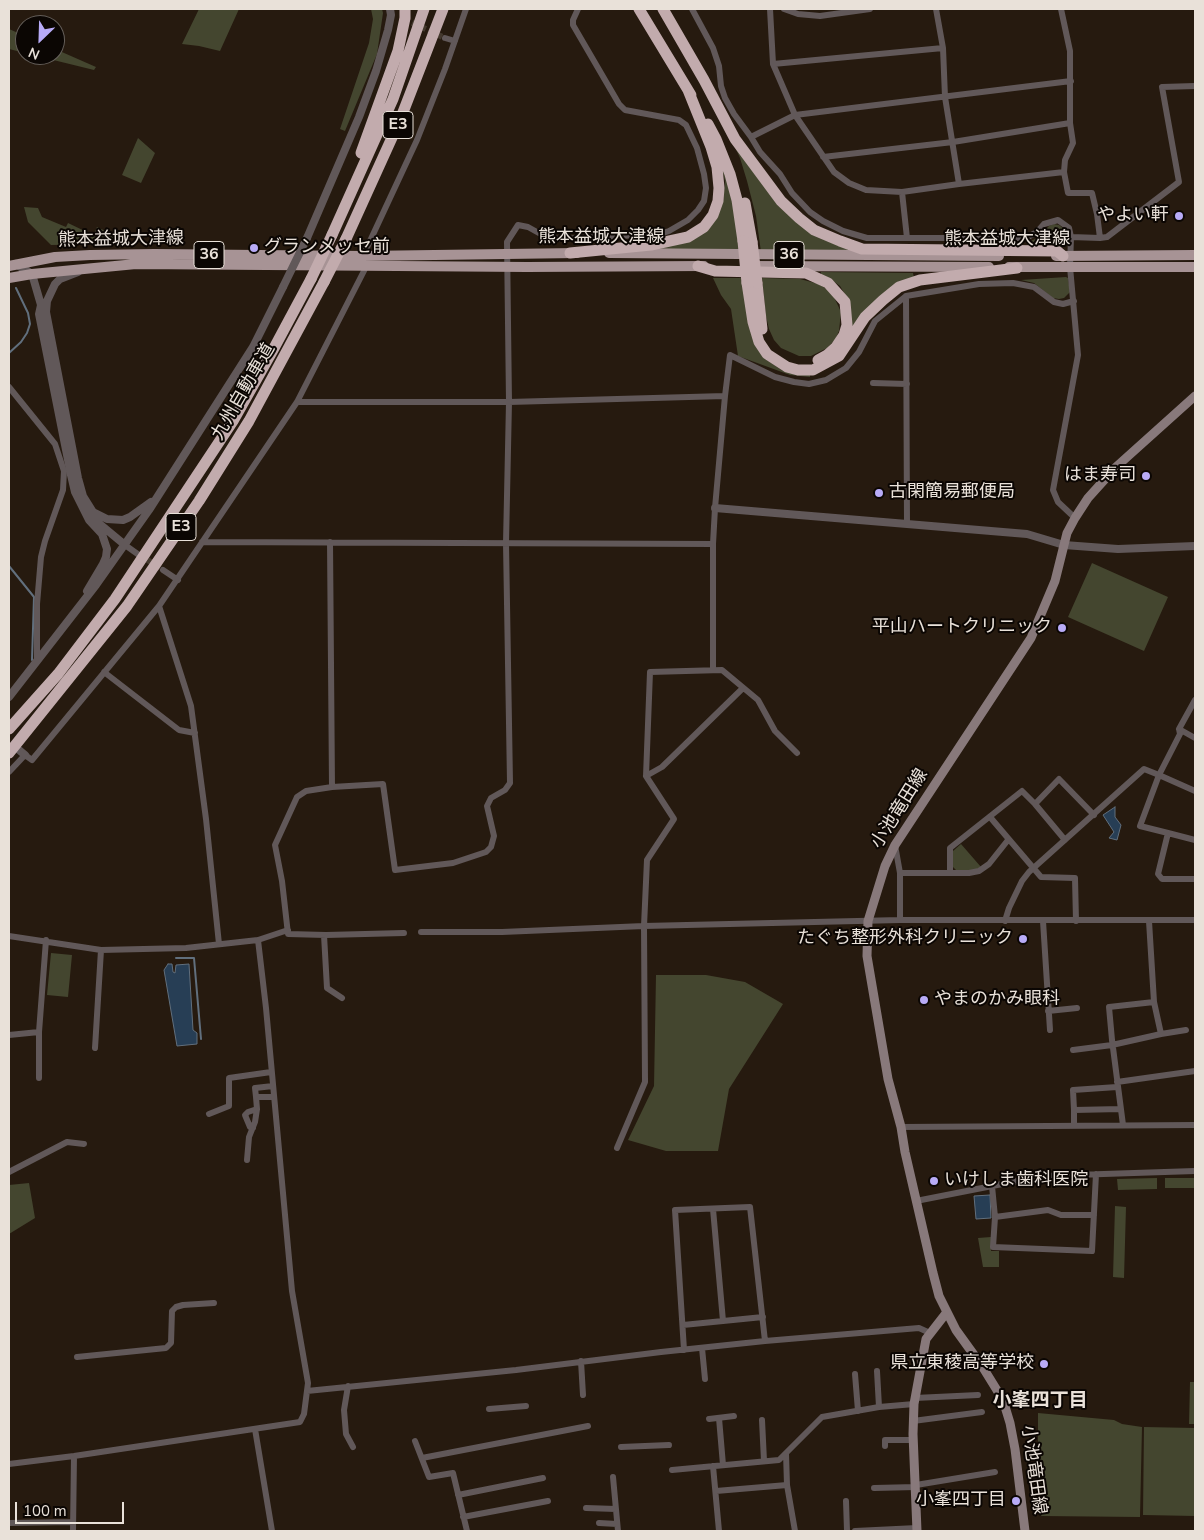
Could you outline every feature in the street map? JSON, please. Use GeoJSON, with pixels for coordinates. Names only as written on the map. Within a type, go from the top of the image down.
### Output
{"type":"FeatureCollection","features":[{"type":"Feature","properties":{"kind":"highway","name":"九州自動車道"},"geometry":{"type":"LineString","coordinates":[[9,729],[58,674],[115,599],[233,421],[273,350],[332,234],[393,99],[424,9]]}},
{"type":"Feature","properties":{"kind":"highway","name":"九州自動車道"},"geometry":{"type":"LineString","coordinates":[[18,753],[127,606],[199,501],[249,421],[346,239],[400,120],[442,9]]}},
{"type":"Feature","properties":{"kind":"highway"},"geometry":{"type":"LineString","coordinates":[[639,9],[716,138],[730,174],[748,242]]}},
{"type":"Feature","properties":{"kind":"highway"},"geometry":{"type":"LineString","coordinates":[[663,9],[704,80],[734,139],[781,200],[814,230],[840,242],[862,248],[1043,250],[1058,251],[1068,260]]}},
{"type":"Feature","properties":{"kind":"highway"},"geometry":{"type":"LineString","coordinates":[[332,234],[398,51],[405,18],[402,13]]}},
{"type":"Feature","properties":{"kind":"highway"},"geometry":{"type":"LineString","coordinates":[[704,80],[742,189],[752,283],[753,322],[759,342],[767,354],[787,367],[798,370],[813,370],[839,356],[865,317],[899,287],[920,280],[1017,268]]}},
{"type":"Feature","properties":{"kind":"highway"},"geometry":{"type":"LineString","coordinates":[[570,253],[651,245],[688,237],[704,227],[713,215],[718,201],[717,168],[711,147],[688,90]]}},
{"type":"Feature","properties":{"kind":"highway"},"geometry":{"type":"LineString","coordinates":[[698,266],[715,271],[806,274],[828,283],[845,302],[847,325],[844,335],[836,347],[827,355],[813,362],[796,363],[780,355],[767,343],[761,326],[752,283]]}},
{"type":"Feature","properties":{"kind":"main road","name":"熊本益城大津線"},"geometry":{"type":"LineString","coordinates":[[9,278],[136,264],[365,261],[570,253],[1068,260],[1195,267]]}},
{"type":"Feature","properties":{"kind":"main road","name":"熊本益城大津線"},"geometry":{"type":"LineString","coordinates":[[13,265],[55,257],[154,254],[508,266],[1017,268],[1068,260],[1195,255]]}},
{"type":"Feature","properties":{"kind":"main road","name":"小池竜田線"},"geometry":{"type":"LineString","coordinates":[[1025,1531],[1016,1449],[1003,1400],[982,1366],[956,1330],[939,1296],[916,1201],[901,1127],[888,1079],[867,956],[868,921],[884,866],[895,845],[1031,638],[1055,581],[1067,533],[1075,518],[1088,498],[1116,467],[1195,396]]}},
{"type":"Feature","properties":{"kind":"main road"},"geometry":{"type":"LineString","coordinates":[[917,1529],[913,1421],[915,1401],[926,1339],[947,1312]]}},
{"type":"Feature","properties":{"kind":"street"},"geometry":{"type":"LineString","coordinates":[[9,772],[18,753],[32,760],[160,606],[297,402],[365,261],[417,140],[466,9]]}},
{"type":"Feature","properties":{"kind":"street"},"geometry":{"type":"LineString","coordinates":[[404,933],[288,934],[275,845],[298,797],[306,792],[383,784],[395,870],[453,863],[486,852],[492,848],[494,836],[487,806],[492,798],[506,790],[510,783],[506,542],[509,402],[507,242],[518,225],[528,227],[546,237],[560,239],[660,234],[688,220],[704,201],[706,188],[704,174],[697,148],[686,125],[679,120],[625,110],[619,104],[573,25],[578,9]]}},
{"type":"Feature","properties":{"kind":"street"},"geometry":{"type":"LineString","coordinates":[[692,9],[713,48],[719,66],[721,86],[734,114],[760,152],[780,174],[792,193],[810,212],[824,221],[843,231],[867,238],[1026,238],[1037,232],[1044,224],[1058,220],[1069,228],[1071,237],[1068,260],[1074,301],[1078,355],[1053,490],[1058,502],[1075,518]]}},
{"type":"Feature","properties":{"kind":"street"},"geometry":{"type":"LineString","coordinates":[[770,9],[772,64],[795,115],[834,172],[849,183],[866,190],[902,192],[1064,172]]}},
{"type":"Feature","properties":{"kind":"street"},"geometry":{"type":"LineString","coordinates":[[784,9],[798,14],[820,16],[870,9]]}},
{"type":"Feature","properties":{"kind":"street"},"geometry":{"type":"LineString","coordinates":[[936,9],[943,48],[945,97],[954,142],[959,184]]}},
{"type":"Feature","properties":{"kind":"street"},"geometry":{"type":"LineString","coordinates":[[1062,9],[1070,50],[1070,123],[1073,143],[1064,160],[1064,172],[1068,194],[1092,193],[1100,238]]}},
{"type":"Feature","properties":{"kind":"street"},"geometry":{"type":"LineString","coordinates":[[9,697],[125,545],[253,347],[307,238],[373,81],[391,12],[402,13]]}},
{"type":"Feature","properties":{"kind":"street"},"geometry":{"type":"LineString","coordinates":[[445,38],[455,41]]}},
{"type":"Feature","properties":{"kind":"street"},"geometry":{"type":"LineString","coordinates":[[772,64],[943,48]]}},
{"type":"Feature","properties":{"kind":"street"},"geometry":{"type":"LineString","coordinates":[[751,137],[795,115],[1071,80]]}},
{"type":"Feature","properties":{"kind":"street"},"geometry":{"type":"LineString","coordinates":[[1071,237],[1107,237],[1179,182],[1162,87],[1195,86]]}},
{"type":"Feature","properties":{"kind":"street"},"geometry":{"type":"LineString","coordinates":[[823,157],[954,142],[1070,123]]}},
{"type":"Feature","properties":{"kind":"street"},"geometry":{"type":"LineString","coordinates":[[902,192],[907,238]]}},
{"type":"Feature","properties":{"kind":"street"},"geometry":{"type":"LineString","coordinates":[[32,274],[40,264],[55,257]]}},
{"type":"Feature","properties":{"kind":"street"},"geometry":{"type":"LineString","coordinates":[[76,610],[106,558],[105,542],[102,534],[89,520],[91,514],[78,478],[46,312],[49,294],[60,279],[77,273],[122,269],[136,264]]}},
{"type":"Feature","properties":{"kind":"street"},"geometry":{"type":"LineString","coordinates":[[13,265],[32,274],[41,305],[46,312]]}},
{"type":"Feature","properties":{"kind":"street"},"geometry":{"type":"LineString","coordinates":[[713,670],[713,544],[730,355],[775,377],[809,384],[826,380],[846,368],[859,352],[875,321],[906,296],[980,284],[1013,283],[1034,287],[1054,302],[1063,304],[1074,301]]}},
{"type":"Feature","properties":{"kind":"street"},"geometry":{"type":"LineString","coordinates":[[906,296],[907,524]]}},
{"type":"Feature","properties":{"kind":"street"},"geometry":{"type":"LineString","coordinates":[[41,305],[39,314],[76,492],[91,514],[139,555]]}},
{"type":"Feature","properties":{"kind":"street"},"geometry":{"type":"LineString","coordinates":[[872,383],[907,384]]}},
{"type":"Feature","properties":{"kind":"street"},"geometry":{"type":"LineString","coordinates":[[9,387],[55,444],[64,471],[63,490],[45,540],[41,557],[37,604],[37,662]]}},
{"type":"Feature","properties":{"kind":"street"},"geometry":{"type":"LineString","coordinates":[[297,402],[509,402],[725,396]]}},
{"type":"Feature","properties":{"kind":"street"},"geometry":{"type":"LineString","coordinates":[[91,514],[123,520],[130,518],[160,493]]}},
{"type":"Feature","properties":{"kind":"street"},"geometry":{"type":"LineString","coordinates":[[715,508],[1027,534],[1064,545],[1118,549],[1195,546]]}},
{"type":"Feature","properties":{"kind":"street"},"geometry":{"type":"LineString","coordinates":[[202,542],[713,544]]}},
{"type":"Feature","properties":{"kind":"street"},"geometry":{"type":"LineString","coordinates":[[330,542],[332,788]]}},
{"type":"Feature","properties":{"kind":"street"},"geometry":{"type":"LineString","coordinates":[[164,570],[178,580]]}},
{"type":"Feature","properties":{"kind":"street"},"geometry":{"type":"LineString","coordinates":[[160,606],[191,706],[219,944]]}},
{"type":"Feature","properties":{"kind":"street"},"geometry":{"type":"LineString","coordinates":[[617,1148],[645,1082],[644,926],[647,860],[674,818],[646,776],[650,672],[722,670],[758,700],[775,731],[797,753]]}},
{"type":"Feature","properties":{"kind":"street"},"geometry":{"type":"LineString","coordinates":[[104,672],[179,730],[195,733]]}},
{"type":"Feature","properties":{"kind":"street"},"geometry":{"type":"LineString","coordinates":[[646,776],[662,767],[743,688]]}},
{"type":"Feature","properties":{"kind":"street"},"geometry":{"type":"LineString","coordinates":[[1195,700],[1179,728],[1180,734],[1160,776],[1140,826],[1195,840]]}},
{"type":"Feature","properties":{"kind":"street"},"geometry":{"type":"LineString","coordinates":[[1179,728],[1195,738]]}},
{"type":"Feature","properties":{"kind":"street"},"geometry":{"type":"LineString","coordinates":[[1006,921],[1009,908],[1022,881],[1144,769],[1195,791]]}},
{"type":"Feature","properties":{"kind":"street"},"geometry":{"type":"LineString","coordinates":[[1034,804],[1059,779],[1094,815]]}},
{"type":"Feature","properties":{"kind":"street"},"geometry":{"type":"LineString","coordinates":[[950,873],[950,848],[1022,791],[1065,840]]}},
{"type":"Feature","properties":{"kind":"street"},"geometry":{"type":"LineString","coordinates":[[990,817],[1041,877],[1075,878],[1076,921]]}},
{"type":"Feature","properties":{"kind":"street"},"geometry":{"type":"LineString","coordinates":[[1168,833],[1158,874],[1162,879],[1195,879]]}},
{"type":"Feature","properties":{"kind":"street"},"geometry":{"type":"LineString","coordinates":[[900,873],[969,874],[979,871],[989,864],[1008,840]]}},
{"type":"Feature","properties":{"kind":"street"},"geometry":{"type":"LineString","coordinates":[[895,845],[900,873],[900,920]]}},
{"type":"Feature","properties":{"kind":"street"},"geometry":{"type":"LineString","coordinates":[[421,932],[502,932],[644,926],[900,920],[1195,920]]}},
{"type":"Feature","properties":{"kind":"street"},"geometry":{"type":"LineString","coordinates":[[1043,921],[1050,1030]]}},
{"type":"Feature","properties":{"kind":"street"},"geometry":{"type":"LineString","coordinates":[[1150,921],[1154,1002],[1161,1034]]}},
{"type":"Feature","properties":{"kind":"street"},"geometry":{"type":"LineString","coordinates":[[9,936],[46,940],[101,950],[186,948],[258,940],[288,930]]}},
{"type":"Feature","properties":{"kind":"street"},"geometry":{"type":"LineString","coordinates":[[324,935],[327,988],[342,998]]}},
{"type":"Feature","properties":{"kind":"street"},"geometry":{"type":"LineString","coordinates":[[39,1078],[39,1032],[46,940]]}},
{"type":"Feature","properties":{"kind":"street"},"geometry":{"type":"LineString","coordinates":[[9,1464],[300,1422],[304,1414],[308,1383],[292,1291],[258,940]]}},
{"type":"Feature","properties":{"kind":"street"},"geometry":{"type":"LineString","coordinates":[[95,1048],[101,950]]}},
{"type":"Feature","properties":{"kind":"street"},"geometry":{"type":"LineString","coordinates":[[1123,1125],[1109,1008],[1154,1002]]}},
{"type":"Feature","properties":{"kind":"street"},"geometry":{"type":"LineString","coordinates":[[1048,1011],[1077,1008]]}},
{"type":"Feature","properties":{"kind":"street"},"geometry":{"type":"LineString","coordinates":[[1073,1050],[1112,1045],[1186,1030]]}},
{"type":"Feature","properties":{"kind":"street"},"geometry":{"type":"LineString","coordinates":[[9,1035],[39,1032]]}},
{"type":"Feature","properties":{"kind":"street"},"geometry":{"type":"LineString","coordinates":[[1074,1125],[1073,1090],[1195,1071]]}},
{"type":"Feature","properties":{"kind":"street"},"geometry":{"type":"LineString","coordinates":[[209,1114],[229,1106],[229,1078],[271,1072]]}},
{"type":"Feature","properties":{"kind":"street"},"geometry":{"type":"LineString","coordinates":[[247,1160],[249,1136],[253,1128],[257,1109],[255,1088],[273,1086]]}},
{"type":"Feature","properties":{"kind":"street"},"geometry":{"type":"LineString","coordinates":[[256,1097],[273,1097]]}},
{"type":"Feature","properties":{"kind":"street"},"geometry":{"type":"LineString","coordinates":[[253,1128],[250,1127],[245,1115],[257,1109]]}},
{"type":"Feature","properties":{"kind":"street"},"geometry":{"type":"LineString","coordinates":[[1074,1110],[1121,1109]]}},
{"type":"Feature","properties":{"kind":"street"},"geometry":{"type":"LineString","coordinates":[[901,1127],[1195,1124]]}},
{"type":"Feature","properties":{"kind":"street"},"geometry":{"type":"LineString","coordinates":[[9,1172],[67,1142],[84,1144]]}},
{"type":"Feature","properties":{"kind":"street"},"geometry":{"type":"LineString","coordinates":[[916,1201],[1043,1176],[1195,1171]]}},
{"type":"Feature","properties":{"kind":"street"},"geometry":{"type":"LineString","coordinates":[[992,1186],[996,1217],[993,1247],[1092,1251],[1096,1174]]}},
{"type":"Feature","properties":{"kind":"street"},"geometry":{"type":"LineString","coordinates":[[684,1350],[675,1210],[750,1207],[766,1341]]}},
{"type":"Feature","properties":{"kind":"street"},"geometry":{"type":"LineString","coordinates":[[713,1209],[723,1321]]}},
{"type":"Feature","properties":{"kind":"street"},"geometry":{"type":"LineString","coordinates":[[996,1217],[1048,1210],[1061,1215],[1094,1215]]}},
{"type":"Feature","properties":{"kind":"street"},"geometry":{"type":"LineString","coordinates":[[78,1357],[166,1348],[171,1343],[172,1311],[176,1307],[214,1303]]}},
{"type":"Feature","properties":{"kind":"street"},"geometry":{"type":"LineString","coordinates":[[683,1325],[763,1317]]}},
{"type":"Feature","properties":{"kind":"street"},"geometry":{"type":"LineString","coordinates":[[307,1390],[516,1370],[766,1341],[919,1328],[930,1333]]}},
{"type":"Feature","properties":{"kind":"street"},"geometry":{"type":"LineString","coordinates":[[702,1348],[705,1379]]}},
{"type":"Feature","properties":{"kind":"street"},"geometry":{"type":"LineString","coordinates":[[581,1361],[583,1395]]}},
{"type":"Feature","properties":{"kind":"street"},"geometry":{"type":"LineString","coordinates":[[877,1371],[879,1408]]}},
{"type":"Feature","properties":{"kind":"street"},"geometry":{"type":"LineString","coordinates":[[855,1374],[858,1411]]}},
{"type":"Feature","properties":{"kind":"street"},"geometry":{"type":"LineString","coordinates":[[348,1386],[344,1410],[346,1434],[353,1447]]}},
{"type":"Feature","properties":{"kind":"street"},"geometry":{"type":"LineString","coordinates":[[672,1470],[779,1460],[822,1417],[915,1401],[978,1395]]}},
{"type":"Feature","properties":{"kind":"street"},"geometry":{"type":"LineString","coordinates":[[489,1409],[526,1406]]}},
{"type":"Feature","properties":{"kind":"street"},"geometry":{"type":"LineString","coordinates":[[913,1421],[982,1412]]}},
{"type":"Feature","properties":{"kind":"street"},"geometry":{"type":"LineString","coordinates":[[709,1419],[734,1416]]}},
{"type":"Feature","properties":{"kind":"street"},"geometry":{"type":"LineString","coordinates":[[719,1418],[723,1464]]}},
{"type":"Feature","properties":{"kind":"street"},"geometry":{"type":"LineString","coordinates":[[762,1420],[764,1461]]}},
{"type":"Feature","properties":{"kind":"street"},"geometry":{"type":"LineString","coordinates":[[422,1458],[588,1426]]}},
{"type":"Feature","properties":{"kind":"street"},"geometry":{"type":"LineString","coordinates":[[255,1429],[272,1531]]}},
{"type":"Feature","properties":{"kind":"street"},"geometry":{"type":"LineString","coordinates":[[885,1446],[885,1440],[914,1440]]}},
{"type":"Feature","properties":{"kind":"street"},"geometry":{"type":"LineString","coordinates":[[415,1441],[429,1477],[453,1474],[467,1531]]}},
{"type":"Feature","properties":{"kind":"street"},"geometry":{"type":"LineString","coordinates":[[620,1448],[669,1445]]}},
{"type":"Feature","properties":{"kind":"street"},"geometry":{"type":"LineString","coordinates":[[786,1453],[787,1485],[795,1531]]}},
{"type":"Feature","properties":{"kind":"street"},"geometry":{"type":"LineString","coordinates":[[73,1531],[74,1456]]}},
{"type":"Feature","properties":{"kind":"street"},"geometry":{"type":"LineString","coordinates":[[713,1466],[719,1531]]}},
{"type":"Feature","properties":{"kind":"street"},"geometry":{"type":"LineString","coordinates":[[874,1488],[916,1486],[995,1472]]}},
{"type":"Feature","properties":{"kind":"street"},"geometry":{"type":"LineString","coordinates":[[613,1477],[618,1531]]}},
{"type":"Feature","properties":{"kind":"street"},"geometry":{"type":"LineString","coordinates":[[458,1495],[543,1478]]}},
{"type":"Feature","properties":{"kind":"street"},"geometry":{"type":"LineString","coordinates":[[716,1491],[787,1485]]}},
{"type":"Feature","properties":{"kind":"street"},"geometry":{"type":"LineString","coordinates":[[463,1518],[548,1501]]}},
{"type":"Feature","properties":{"kind":"street"},"geometry":{"type":"LineString","coordinates":[[846,1501],[847,1531]]}},
{"type":"Feature","properties":{"kind":"street"},"geometry":{"type":"LineString","coordinates":[[586,1508],[616,1509]]}},
{"type":"Feature","properties":{"kind":"street"},"geometry":{"type":"LineString","coordinates":[[9,1523],[72,1522]]}},
{"type":"Feature","properties":{"kind":"street"},"geometry":{"type":"LineString","coordinates":[[599,1523],[617,1524]]}},
{"type":"Feature","properties":{"kind":"street"},"geometry":{"type":"LineString","coordinates":[[854,1531],[917,1529]]}},
{"type":"Feature","properties":{"kind":"green space"},"geometry":{"type":"Polygon","coordinates":[[[199,9],[239,9],[220,51],[182,44],[199,9]]]}},
{"type":"Feature","properties":{"kind":"green space"},"geometry":{"type":"Polygon","coordinates":[[[371,9],[382,9],[383,13],[377,54],[345,131],[340,129],[369,43],[373,19],[371,9]]]}},
{"type":"Feature","properties":{"kind":"green space"},"geometry":{"type":"Polygon","coordinates":[[[9,29],[15,32],[15,50],[9,49],[9,29]]]}},
{"type":"Feature","properties":{"kind":"green space"},"geometry":{"type":"Polygon","coordinates":[[[65,53],[96,67],[94,70],[65,63],[65,53]]]}},
{"type":"Feature","properties":{"kind":"green space"},"geometry":{"type":"Polygon","coordinates":[[[726,128],[776,198],[856,252],[761,252],[756,216],[747,181],[740,158],[726,128]]]}},
{"type":"Feature","properties":{"kind":"green space"},"geometry":{"type":"Polygon","coordinates":[[[138,138],[155,153],[141,183],[122,175],[138,138]]]}},
{"type":"Feature","properties":{"kind":"green space"},"geometry":{"type":"Polygon","coordinates":[[[721,165],[728,175],[743,252],[650,250],[691,238],[723,201],[725,181],[721,165]]]}},
{"type":"Feature","properties":{"kind":"green space"},"geometry":{"type":"Polygon","coordinates":[[[24,207],[38,208],[42,217],[66,227],[68,223],[93,235],[97,227],[125,240],[125,244],[51,245],[28,222],[24,207]]]}},
{"type":"Feature","properties":{"kind":"green space"},"geometry":{"type":"Polygon","coordinates":[[[1059,225],[1068,234],[1067,242],[1029,242],[1037,238],[1049,226],[1059,225]]]}},
{"type":"Feature","properties":{"kind":"green space"},"geometry":{"type":"Polygon","coordinates":[[[821,272],[913,273],[914,278],[847,341],[846,296],[840,286],[821,275],[821,272]]]}},
{"type":"Feature","properties":{"kind":"green space"},"geometry":{"type":"Polygon","coordinates":[[[713,278],[744,278],[764,358],[783,371],[810,375],[810,377],[790,375],[738,356],[731,309],[721,295],[713,278]]]}},
{"type":"Feature","properties":{"kind":"green space"},"geometry":{"type":"Polygon","coordinates":[[[762,278],[800,279],[819,284],[828,290],[834,297],[841,312],[839,331],[835,340],[827,348],[811,356],[799,356],[781,348],[774,340],[769,329],[762,278]]]}},
{"type":"Feature","properties":{"kind":"green space"},"geometry":{"type":"Polygon","coordinates":[[[1068,278],[1070,292],[1064,298],[1059,299],[1053,298],[1034,283],[1021,280],[1068,278]]]}},
{"type":"Feature","properties":{"kind":"green space"},"geometry":{"type":"Polygon","coordinates":[[[1092,563],[1168,597],[1144,651],[1068,617],[1092,563]]]}},
{"type":"Feature","properties":{"kind":"green space"},"geometry":{"type":"Polygon","coordinates":[[[961,844],[981,867],[973,871],[956,870],[952,866],[953,851],[961,844]]]}},
{"type":"Feature","properties":{"kind":"green space"},"geometry":{"type":"Polygon","coordinates":[[[51,953],[72,955],[68,997],[47,995],[51,953]]]}},
{"type":"Feature","properties":{"kind":"green space"},"geometry":{"type":"Polygon","coordinates":[[[656,975],[706,975],[745,982],[783,1004],[729,1089],[718,1151],[666,1151],[628,1140],[654,1086],[656,975]]]}},
{"type":"Feature","properties":{"kind":"green space"},"geometry":{"type":"Polygon","coordinates":[[[1157,1178],[1157,1189],[1118,1190],[1117,1179],[1157,1178]]]}},
{"type":"Feature","properties":{"kind":"green space"},"geometry":{"type":"Polygon","coordinates":[[[1165,1178],[1195,1178],[1195,1188],[1165,1188],[1165,1178]]]}},
{"type":"Feature","properties":{"kind":"green space"},"geometry":{"type":"Polygon","coordinates":[[[29,1183],[35,1218],[9,1234],[9,1185],[29,1183]]]}},
{"type":"Feature","properties":{"kind":"green space"},"geometry":{"type":"Polygon","coordinates":[[[1115,1206],[1126,1207],[1124,1278],[1113,1277],[1115,1206]]]}},
{"type":"Feature","properties":{"kind":"green space"},"geometry":{"type":"Polygon","coordinates":[[[991,1237],[991,1251],[999,1251],[999,1267],[983,1267],[978,1238],[991,1237]]]}},
{"type":"Feature","properties":{"kind":"green space"},"geometry":{"type":"Polygon","coordinates":[[[1190,1382],[1195,1382],[1195,1424],[1189,1424],[1190,1382]]]}},
{"type":"Feature","properties":{"kind":"green space"},"geometry":{"type":"Polygon","coordinates":[[[1038,1413],[1114,1420],[1122,1424],[1142,1427],[1140,1517],[1041,1516],[1038,1510],[1038,1413]]]}},
{"type":"Feature","properties":{"kind":"green space"},"geometry":{"type":"Polygon","coordinates":[[[1144,1427],[1195,1428],[1195,1516],[1143,1515],[1144,1427]]]}},
{"type":"Feature","properties":{"kind":"water"},"geometry":{"type":"Polygon","coordinates":[[[1115,807],[1115,817],[1121,825],[1117,840],[1109,838],[1114,832],[1103,815],[1115,807]]]}},
{"type":"Feature","properties":{"kind":"water"},"geometry":{"type":"Polygon","coordinates":[[[168,964],[172,964],[173,972],[175,973],[176,965],[189,964],[193,1030],[197,1033],[197,1044],[177,1046],[164,970],[168,964]]]}},
{"type":"Feature","properties":{"kind":"water"},"geometry":{"type":"Polygon","coordinates":[[[990,1195],[991,1218],[976,1219],[974,1196],[990,1195]]]}},
{"type":"Feature","properties":{"kind":"waterway"},"geometry":{"type":"LineString","coordinates":[[9,353],[21,342],[30,324],[28,313],[16,288]]}},
{"type":"Feature","properties":{"kind":"waterway"},"geometry":{"type":"LineString","coordinates":[[9,566],[34,597],[32,660]]}},
{"type":"Feature","properties":{"kind":"waterway"},"geometry":{"type":"LineString","coordinates":[[176,958],[194,958],[201,1039]]}},
{"type":"Feature","properties":{"kind":"tunnel"},"geometry":{"type":"LineString","coordinates":[[404,19],[445,38]]}},
{"type":"Feature","properties":{"kind":"tunnel"},"geometry":{"type":"LineString","coordinates":[[140,555],[163,570]]}},
{"type":"Feature","properties":{"kind":"place","name":"やよい軒"},"geometry":{"type":"Point","coordinates":[1179,216]}},
{"type":"Feature","properties":{"kind":"place","name":"グランメッセ前"},"geometry":{"type":"Point","coordinates":[254,248]}},
{"type":"Feature","properties":{"kind":"place","name":"はま寿司"},"geometry":{"type":"Point","coordinates":[1146,476]}},
{"type":"Feature","properties":{"kind":"place","name":"古閑簡易郵便局"},"geometry":{"type":"Point","coordinates":[879,493]}},
{"type":"Feature","properties":{"kind":"place","name":"平山ハートクリニック"},"geometry":{"type":"Point","coordinates":[1062,628]}},
{"type":"Feature","properties":{"kind":"place","name":"たぐち整形外科クリニック"},"geometry":{"type":"Point","coordinates":[1023,939]}},
{"type":"Feature","properties":{"kind":"place","name":"やまのかみ眼科"},"geometry":{"type":"Point","coordinates":[924,1000]}},
{"type":"Feature","properties":{"kind":"place","name":"いけしま歯科医院"},"geometry":{"type":"Point","coordinates":[934,1181]}},
{"type":"Feature","properties":{"kind":"place","name":"県立東稜高等学校"},"geometry":{"type":"Point","coordinates":[1044,1364]}},
{"type":"Feature","properties":{"kind":"place","name":"小峯四丁目"},"geometry":{"type":"Point","coordinates":[1016,1501]}},
{"type":"Feature","properties":{"kind":"district","name":"小峯四丁目"},"geometry":{"type":"Point","coordinates":[1040,1401]}}]}
